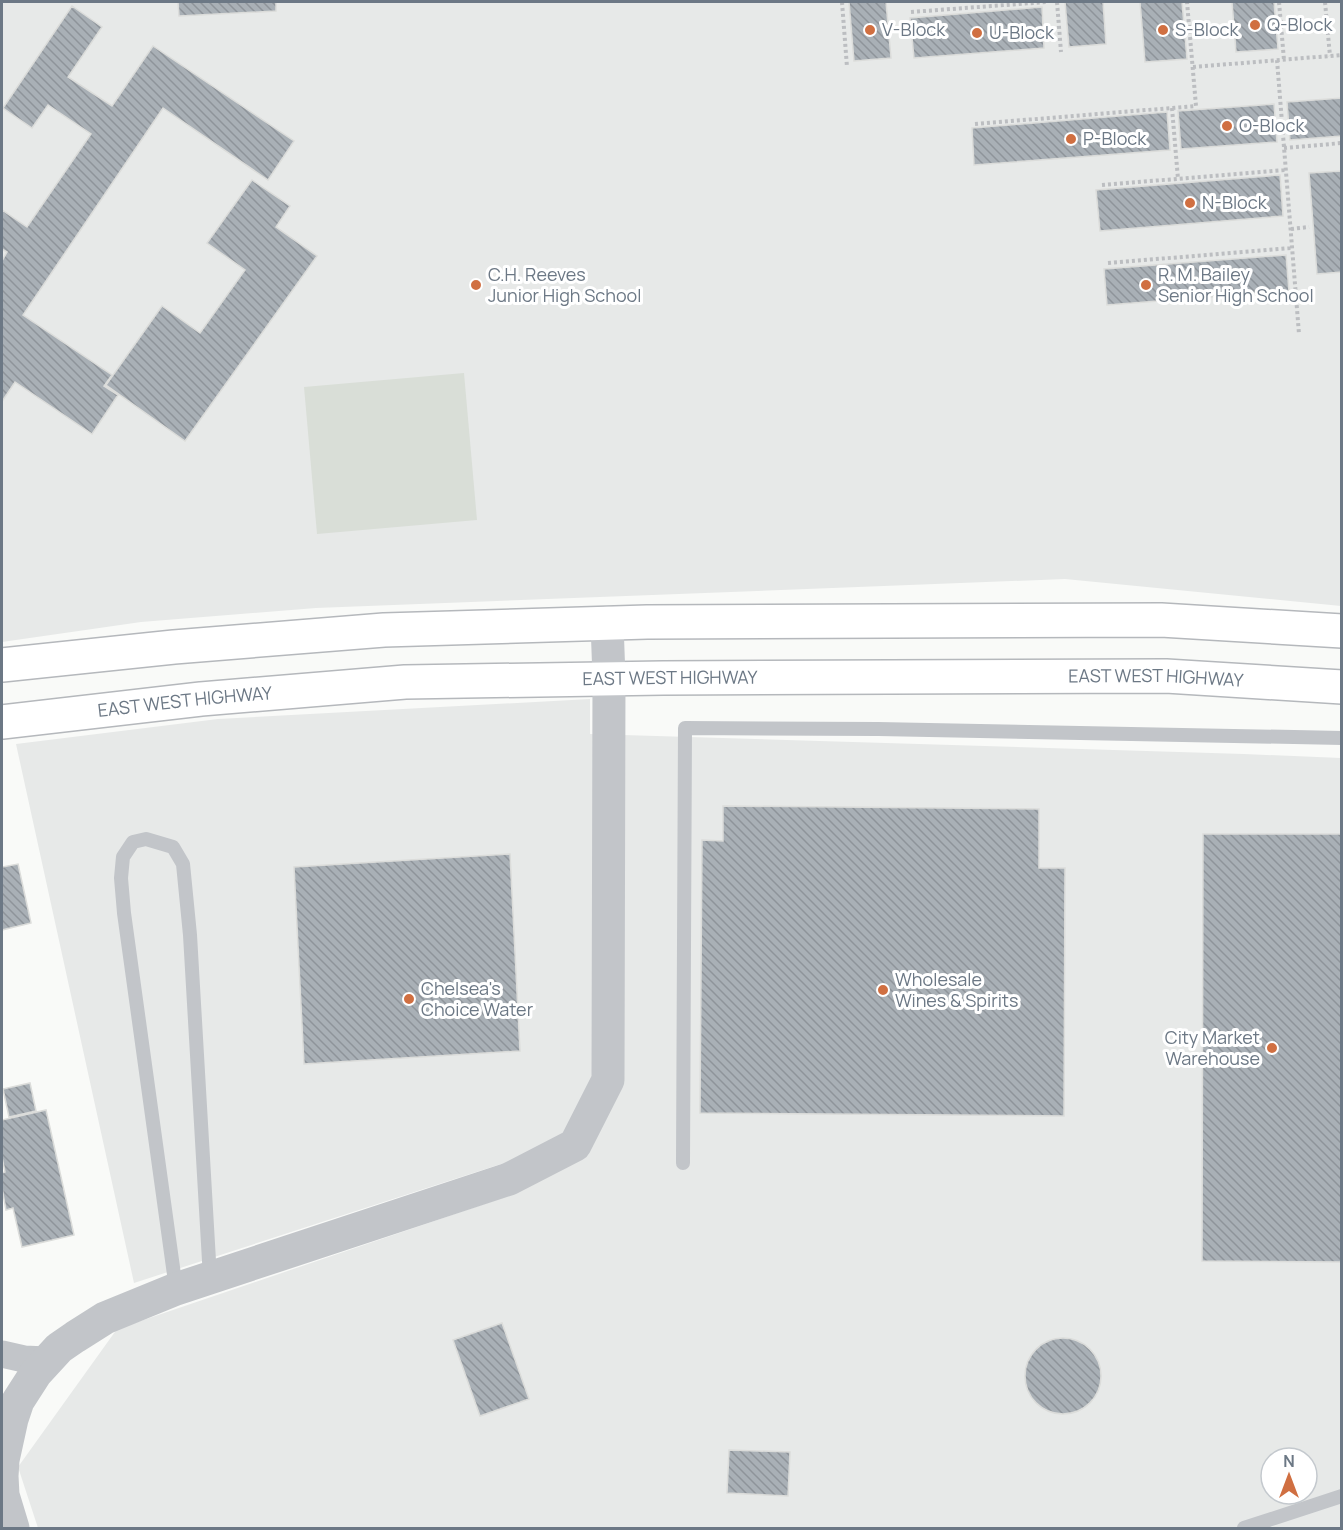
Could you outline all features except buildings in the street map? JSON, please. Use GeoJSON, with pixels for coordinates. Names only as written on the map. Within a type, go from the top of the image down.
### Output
{"type":"FeatureCollection","features":[{"type":"Feature","properties":{"kind":"highway"},"geometry":{"type":"LineString","coordinates":[[2,665],[174,647],[384,630],[670,621],[1161,620],[1341,631]]}},
{"type":"Feature","properties":{"kind":"highway","name":"EAST WEST HIGHWAY"},"geometry":{"type":"LineString","coordinates":[[2,722],[201,699],[405,682],[609,678],[1166,676],[1341,687]]}},
{"type":"Feature","properties":{"kind":"street"},"geometry":{"type":"LineString","coordinates":[[13,1528],[3,1495],[2,1457],[12,1419],[18,1401],[36,1373],[59,1348],[75,1337],[105,1318],[176,1289],[509,1179],[575,1145],[608,1080],[609,678],[607,623]]}},
{"type":"Feature","properties":{"kind":"street"},"geometry":{"type":"LineString","coordinates":[[2,1354],[24,1359],[48,1360]]}},
{"type":"Feature","properties":{"kind":"lane"},"geometry":{"type":"LineString","coordinates":[[683,1163],[685,728],[1341,738]]}},
{"type":"Feature","properties":{"kind":"lane"},"geometry":{"type":"LineString","coordinates":[[176,1289],[121,878],[123,857],[133,842],[146,839],[173,847],[183,864],[190,935],[210,1278]]}},
{"type":"Feature","properties":{"kind":"lane"},"geometry":{"type":"LineString","coordinates":[[1244,1528],[1341,1496]]}},
{"type":"Feature","properties":{"kind":"path"},"geometry":{"type":"LineString","coordinates":[[842,2],[848,67]]}},
{"type":"Feature","properties":{"kind":"path"},"geometry":{"type":"LineString","coordinates":[[911,12],[1046,2]]}},
{"type":"Feature","properties":{"kind":"path"},"geometry":{"type":"LineString","coordinates":[[1057,2],[1061,52]]}},
{"type":"Feature","properties":{"kind":"path"},"geometry":{"type":"LineString","coordinates":[[975,124],[1196,106],[1187,2]]}},
{"type":"Feature","properties":{"kind":"path"},"geometry":{"type":"LineString","coordinates":[[1279,2],[1284,60]]}},
{"type":"Feature","properties":{"kind":"path"},"geometry":{"type":"LineString","coordinates":[[1325,2],[1330,56]]}},
{"type":"Feature","properties":{"kind":"path"},"geometry":{"type":"LineString","coordinates":[[1192,67],[1341,55]]}},
{"type":"Feature","properties":{"kind":"path"},"geometry":{"type":"LineString","coordinates":[[1277,60],[1299,334]]}},
{"type":"Feature","properties":{"kind":"path"},"geometry":{"type":"LineString","coordinates":[[1172,108],[1178,179]]}},
{"type":"Feature","properties":{"kind":"path"},"geometry":{"type":"LineString","coordinates":[[1284,147],[1341,143]]}},
{"type":"Feature","properties":{"kind":"path"},"geometry":{"type":"LineString","coordinates":[[1102,185],[1286,170]]}},
{"type":"Feature","properties":{"kind":"path"},"geometry":{"type":"LineString","coordinates":[[1291,229],[1309,227]]}},
{"type":"Feature","properties":{"kind":"path"},"geometry":{"type":"LineString","coordinates":[[1108,263],[1292,248]]}},
{"type":"Feature","properties":{"kind":"shaded area","name":"C.H. Reeves Junior High School"},"geometry":{"type":"Polygon","coordinates":[[[2,2],[1341,2],[1341,606],[1065,579],[316,608],[141,622],[2,642],[2,2]]]}},
{"type":"Feature","properties":{"kind":"shaded area"},"geometry":{"type":"Polygon","coordinates":[[[464,373],[477,520],[317,534],[304,387],[464,373]]]}},
{"type":"Feature","properties":{"kind":"shaded area"},"geometry":{"type":"Polygon","coordinates":[[[590,699],[590,734],[1341,758],[1341,1528],[38,1528],[18,1467],[117,1329],[511,1195],[501,1164],[134,1283],[16,744],[218,719],[590,699]]]}},
{"type":"Feature","properties":{"kind":"place","name":"Q-Block"},"geometry":{"type":"Point","coordinates":[1255,25]}},
{"type":"Feature","properties":{"kind":"place","name":"V-Block"},"geometry":{"type":"Point","coordinates":[870,30]}},
{"type":"Feature","properties":{"kind":"place","name":"S-Block"},"geometry":{"type":"Point","coordinates":[1163,30]}},
{"type":"Feature","properties":{"kind":"place","name":"U-Block"},"geometry":{"type":"Point","coordinates":[977,33]}},
{"type":"Feature","properties":{"kind":"place","name":"O-Block"},"geometry":{"type":"Point","coordinates":[1227,126]}},
{"type":"Feature","properties":{"kind":"place","name":"P-Block"},"geometry":{"type":"Point","coordinates":[1071,139]}},
{"type":"Feature","properties":{"kind":"place","name":"N-Block"},"geometry":{"type":"Point","coordinates":[1190,203]}},
{"type":"Feature","properties":{"kind":"place","name":"C.H. Reeves Junior High School"},"geometry":{"type":"Point","coordinates":[476,285]}},
{"type":"Feature","properties":{"kind":"place","name":"R. M. Bailey Senior High School"},"geometry":{"type":"Point","coordinates":[1146,285]}},
{"type":"Feature","properties":{"kind":"place","name":"Wholesale Wines & Spirits"},"geometry":{"type":"Point","coordinates":[883,990]}},
{"type":"Feature","properties":{"kind":"place","name":"Chelsea's Choice Water"},"geometry":{"type":"Point","coordinates":[409,999]}},
{"type":"Feature","properties":{"kind":"place","name":"City Market Warehouse"},"geometry":{"type":"Point","coordinates":[1272,1048]}}]}
